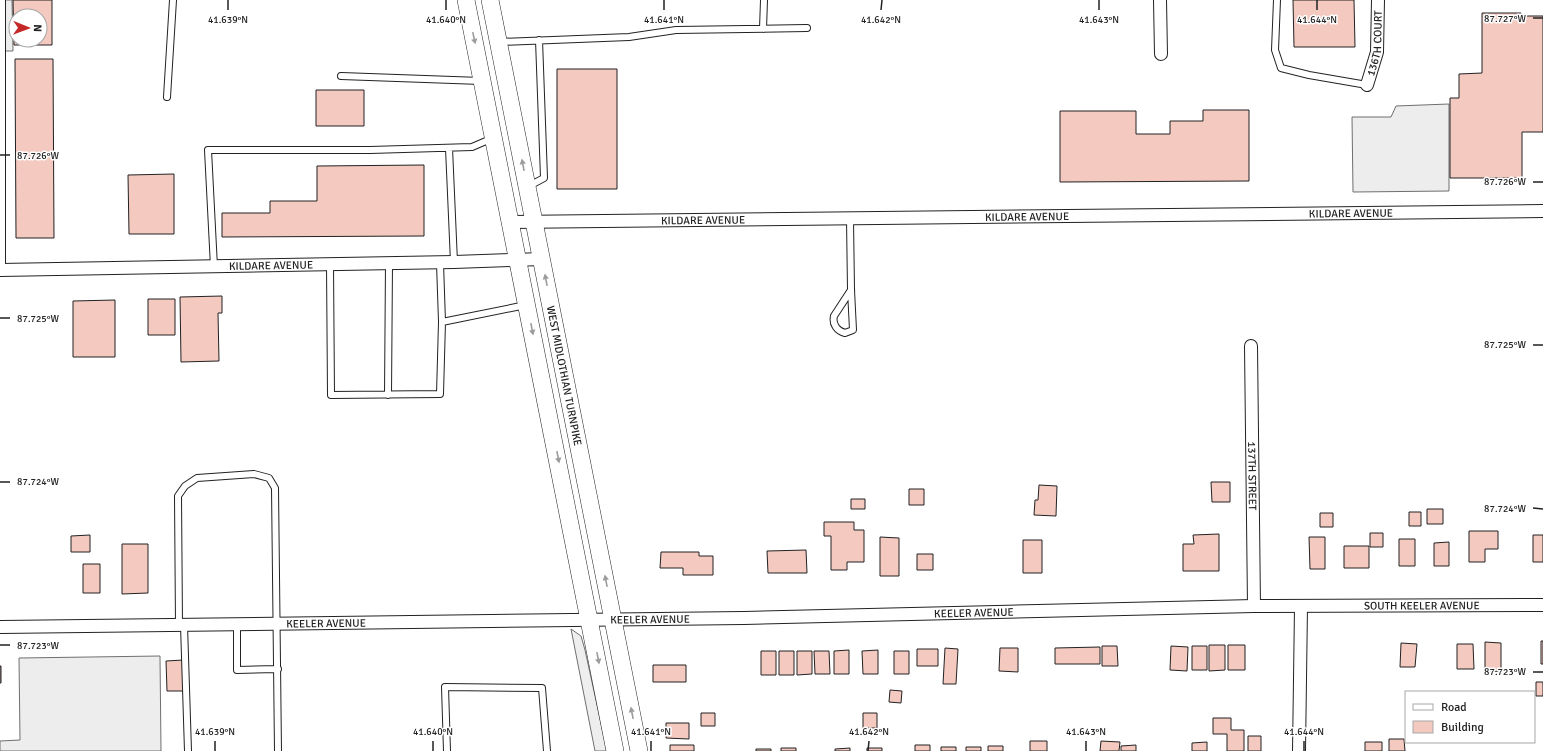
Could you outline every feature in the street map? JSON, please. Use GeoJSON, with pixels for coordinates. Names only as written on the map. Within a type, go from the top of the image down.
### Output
{"type":"FeatureCollection","features":[{"type":"Feature","properties":{"kind":"main road","name":"WEST MIDLOTHIAN TURNPIKE"},"geometry":{"type":"LineString","coordinates":[[466,0],[615,751]]}},
{"type":"Feature","properties":{"kind":"main road","name":"WEST MIDLOTHIAN TURNPIKE"},"geometry":{"type":"LineString","coordinates":[[490,0],[639,751]]}},
{"type":"Feature","properties":{"kind":"street"},"geometry":{"type":"LineString","coordinates":[[1160,0],[1161,54]]}},
{"type":"Feature","properties":{"kind":"street","name":"136TH COURT"},"geometry":{"type":"LineString","coordinates":[[1367,85],[1376,52],[1378,0]]}},
{"type":"Feature","properties":{"kind":"street","name":"KILDARE AVENUE"},"geometry":{"type":"LineString","coordinates":[[511,222],[1543,211]]}},
{"type":"Feature","properties":{"kind":"street","name":"KILDARE AVENUE"},"geometry":{"type":"LineString","coordinates":[[1,270],[440,263],[542,259]]}},
{"type":"Feature","properties":{"kind":"street","name":"137TH STREET"},"geometry":{"type":"LineString","coordinates":[[1251,346],[1254,606]]}},
{"type":"Feature","properties":{"kind":"street","name":"SOUTH KEELER AVENUE"},"geometry":{"type":"LineString","coordinates":[[1301,607],[1543,605]]}},
{"type":"Feature","properties":{"kind":"street","name":"KEELER AVENUE"},"geometry":{"type":"LineString","coordinates":[[0,627],[744,618],[1254,606],[1301,607]]}},
{"type":"Feature","properties":{"kind":"street"},"geometry":{"type":"LineString","coordinates":[[1299,751],[1301,607]]}},
{"type":"Feature","properties":{"kind":"lane"},"geometry":{"type":"LineString","coordinates":[[1,270],[2,0]]}},
{"type":"Feature","properties":{"kind":"lane"},"geometry":{"type":"LineString","coordinates":[[167,97],[173,0]]}},
{"type":"Feature","properties":{"kind":"lane"},"geometry":{"type":"LineString","coordinates":[[763,29],[764,0]]}},
{"type":"Feature","properties":{"kind":"lane"},"geometry":{"type":"LineString","coordinates":[[1277,0],[1275,50],[1281,68],[1309,75],[1367,85]]}},
{"type":"Feature","properties":{"kind":"lane"},"geometry":{"type":"LineString","coordinates":[[498,42],[629,37],[676,30],[807,28]]}},
{"type":"Feature","properties":{"kind":"lane"},"geometry":{"type":"LineString","coordinates":[[528,186],[544,178],[539,40]]}},
{"type":"Feature","properties":{"kind":"lane"},"geometry":{"type":"LineString","coordinates":[[341,76],[483,81]]}},
{"type":"Feature","properties":{"kind":"lane"},"geometry":{"type":"LineString","coordinates":[[214,267],[208,150],[370,150],[472,147],[494,137]]}},
{"type":"Feature","properties":{"kind":"lane"},"geometry":{"type":"LineString","coordinates":[[449,148],[454,262]]}},
{"type":"Feature","properties":{"kind":"lane"},"geometry":{"type":"LineString","coordinates":[[850,219],[853,330],[845,333],[838,329],[833,319],[851,290]]}},
{"type":"Feature","properties":{"kind":"lane"},"geometry":{"type":"LineString","coordinates":[[388,263],[388,395]]}},
{"type":"Feature","properties":{"kind":"lane"},"geometry":{"type":"LineString","coordinates":[[330,264],[331,395],[388,395],[440,394],[442,322],[440,263]]}},
{"type":"Feature","properties":{"kind":"lane"},"geometry":{"type":"LineString","coordinates":[[442,322],[527,305]]}},
{"type":"Feature","properties":{"kind":"lane"},"geometry":{"type":"LineString","coordinates":[[188,751],[178,496],[185,486],[197,478],[254,474],[269,478],[275,488],[278,751]]}},
{"type":"Feature","properties":{"kind":"lane"},"geometry":{"type":"LineString","coordinates":[[237,624],[237,670],[278,669]]}},
{"type":"Feature","properties":{"kind":"lane"},"geometry":{"type":"LineString","coordinates":[[447,751],[445,687],[542,688],[547,751]]}},
{"type":"Feature","properties":{"kind":"shaded area"},"geometry":{"type":"Polygon","coordinates":[[[0,0],[12,0],[12,8],[8,8],[8,48],[13,48],[13,51],[0,51],[0,0]]]}},
{"type":"Feature","properties":{"kind":"shaded area"},"geometry":{"type":"Polygon","coordinates":[[[1449,104],[1449,191],[1353,192],[1352,117],[1391,117],[1396,106],[1449,104]]]}},
{"type":"Feature","properties":{"kind":"shaded area"},"geometry":{"type":"Polygon","coordinates":[[[571,629],[581,636],[607,751],[595,751],[571,629]]]}},
{"type":"Feature","properties":{"kind":"shaded area"},"geometry":{"type":"Polygon","coordinates":[[[160,656],[161,751],[0,751],[0,741],[20,740],[19,658],[160,656]]]}},
{"type":"Feature","properties":{"kind":"building"},"geometry":{"type":"Polygon","coordinates":[[[13,0],[52,0],[52,45],[48,45],[48,8],[13,8],[13,0]]]}},
{"type":"Feature","properties":{"kind":"building"},"geometry":{"type":"Polygon","coordinates":[[[1293,0],[1354,0],[1355,47],[1294,47],[1293,0]]]}},
{"type":"Feature","properties":{"kind":"building"},"geometry":{"type":"Polygon","coordinates":[[[1482,13],[1521,13],[1521,16],[1543,16],[1543,132],[1522,132],[1522,178],[1450,178],[1450,98],[1459,98],[1459,74],[1482,73],[1482,13]]]}},
{"type":"Feature","properties":{"kind":"building"},"geometry":{"type":"Polygon","coordinates":[[[15,59],[53,59],[54,238],[16,238],[15,59]]]}},
{"type":"Feature","properties":{"kind":"building"},"geometry":{"type":"Polygon","coordinates":[[[557,69],[617,69],[617,189],[557,189],[557,69]]]}},
{"type":"Feature","properties":{"kind":"building"},"geometry":{"type":"Polygon","coordinates":[[[316,90],[364,90],[364,126],[316,126],[316,90]]]}},
{"type":"Feature","properties":{"kind":"building"},"geometry":{"type":"Polygon","coordinates":[[[1203,110],[1249,110],[1249,181],[1060,182],[1060,111],[1136,111],[1136,134],[1170,134],[1170,121],[1203,121],[1203,110]]]}},
{"type":"Feature","properties":{"kind":"building"},"geometry":{"type":"Polygon","coordinates":[[[424,165],[424,236],[222,237],[222,213],[270,213],[270,201],[317,201],[317,166],[424,165]]]}},
{"type":"Feature","properties":{"kind":"building"},"geometry":{"type":"Polygon","coordinates":[[[174,174],[174,234],[129,234],[128,175],[174,174]]]}},
{"type":"Feature","properties":{"kind":"building"},"geometry":{"type":"Polygon","coordinates":[[[222,296],[222,313],[218,313],[219,361],[181,362],[180,297],[222,296]]]}},
{"type":"Feature","properties":{"kind":"building"},"geometry":{"type":"Polygon","coordinates":[[[148,299],[175,299],[175,335],[148,335],[148,299]]]}},
{"type":"Feature","properties":{"kind":"building"},"geometry":{"type":"Polygon","coordinates":[[[115,300],[115,357],[73,357],[73,301],[115,300]]]}},
{"type":"Feature","properties":{"kind":"building"},"geometry":{"type":"Polygon","coordinates":[[[1211,482],[1230,482],[1230,502],[1212,502],[1211,482]]]}},
{"type":"Feature","properties":{"kind":"building"},"geometry":{"type":"Polygon","coordinates":[[[1039,485],[1057,486],[1056,516],[1034,515],[1035,500],[1038,500],[1039,485]]]}},
{"type":"Feature","properties":{"kind":"building"},"geometry":{"type":"Polygon","coordinates":[[[909,489],[924,489],[924,505],[909,505],[909,489]]]}},
{"type":"Feature","properties":{"kind":"building"},"geometry":{"type":"Polygon","coordinates":[[[851,499],[865,499],[865,509],[851,509],[851,499]]]}},
{"type":"Feature","properties":{"kind":"building"},"geometry":{"type":"Polygon","coordinates":[[[1427,509],[1443,509],[1443,524],[1427,524],[1427,509]]]}},
{"type":"Feature","properties":{"kind":"building"},"geometry":{"type":"Polygon","coordinates":[[[1409,512],[1421,512],[1421,526],[1409,526],[1409,512]]]}},
{"type":"Feature","properties":{"kind":"building"},"geometry":{"type":"Polygon","coordinates":[[[1320,513],[1333,513],[1333,527],[1320,527],[1320,513]]]}},
{"type":"Feature","properties":{"kind":"building"},"geometry":{"type":"Polygon","coordinates":[[[824,522],[854,522],[854,530],[864,530],[864,562],[847,562],[847,570],[831,570],[831,536],[824,536],[824,522]]]}},
{"type":"Feature","properties":{"kind":"building"},"geometry":{"type":"Polygon","coordinates":[[[1469,531],[1498,531],[1498,549],[1485,549],[1485,562],[1469,562],[1469,531]]]}},
{"type":"Feature","properties":{"kind":"building"},"geometry":{"type":"Polygon","coordinates":[[[1370,533],[1383,533],[1383,547],[1370,547],[1370,533]]]}},
{"type":"Feature","properties":{"kind":"building"},"geometry":{"type":"Polygon","coordinates":[[[1219,534],[1219,571],[1183,571],[1183,544],[1194,544],[1193,535],[1219,534]]]}},
{"type":"Feature","properties":{"kind":"building"},"geometry":{"type":"Polygon","coordinates":[[[90,535],[90,552],[71,552],[71,536],[90,535]]]}},
{"type":"Feature","properties":{"kind":"building"},"geometry":{"type":"Polygon","coordinates":[[[1533,535],[1543,535],[1543,562],[1533,562],[1533,535]]]}},
{"type":"Feature","properties":{"kind":"building"},"geometry":{"type":"Polygon","coordinates":[[[880,537],[899,538],[899,576],[880,576],[880,537]]]}},
{"type":"Feature","properties":{"kind":"building"},"geometry":{"type":"Polygon","coordinates":[[[1309,537],[1325,537],[1325,569],[1310,569],[1309,537]]]}},
{"type":"Feature","properties":{"kind":"building"},"geometry":{"type":"Polygon","coordinates":[[[1399,539],[1415,539],[1415,566],[1399,566],[1399,539]]]}},
{"type":"Feature","properties":{"kind":"building"},"geometry":{"type":"Polygon","coordinates":[[[1023,540],[1042,540],[1042,573],[1023,573],[1023,540]]]}},
{"type":"Feature","properties":{"kind":"building"},"geometry":{"type":"Polygon","coordinates":[[[1449,542],[1449,566],[1434,566],[1434,543],[1449,542]]]}},
{"type":"Feature","properties":{"kind":"building"},"geometry":{"type":"Polygon","coordinates":[[[122,544],[148,544],[148,593],[122,594],[122,544]]]}},
{"type":"Feature","properties":{"kind":"building"},"geometry":{"type":"Polygon","coordinates":[[[1344,546],[1369,546],[1369,568],[1344,568],[1344,546]]]}},
{"type":"Feature","properties":{"kind":"building"},"geometry":{"type":"Polygon","coordinates":[[[806,550],[807,573],[768,573],[767,551],[806,550]]]}},
{"type":"Feature","properties":{"kind":"building"},"geometry":{"type":"Polygon","coordinates":[[[661,552],[699,552],[699,556],[713,556],[713,575],[683,575],[683,568],[660,568],[661,552]]]}},
{"type":"Feature","properties":{"kind":"building"},"geometry":{"type":"Polygon","coordinates":[[[917,554],[933,554],[933,570],[917,570],[917,554]]]}},
{"type":"Feature","properties":{"kind":"building"},"geometry":{"type":"Polygon","coordinates":[[[83,564],[100,564],[100,593],[83,593],[83,564]]]}},
{"type":"Feature","properties":{"kind":"building"},"geometry":{"type":"Polygon","coordinates":[[[1541,641],[1543,641],[1543,664],[1541,664],[1541,641]]]}},
{"type":"Feature","properties":{"kind":"building"},"geometry":{"type":"Polygon","coordinates":[[[1485,642],[1501,643],[1501,671],[1485,672],[1485,642]]]}},
{"type":"Feature","properties":{"kind":"building"},"geometry":{"type":"Polygon","coordinates":[[[1401,643],[1417,644],[1415,667],[1400,667],[1401,643]]]}},
{"type":"Feature","properties":{"kind":"building"},"geometry":{"type":"Polygon","coordinates":[[[1457,644],[1473,644],[1474,669],[1457,669],[1457,644]]]}},
{"type":"Feature","properties":{"kind":"building"},"geometry":{"type":"Polygon","coordinates":[[[1209,645],[1225,645],[1225,670],[1209,671],[1209,645]]]}},
{"type":"Feature","properties":{"kind":"building"},"geometry":{"type":"Polygon","coordinates":[[[1228,645],[1245,645],[1245,670],[1228,670],[1228,645]]]}},
{"type":"Feature","properties":{"kind":"building"},"geometry":{"type":"Polygon","coordinates":[[[1102,646],[1117,646],[1118,666],[1102,666],[1102,646]]]}},
{"type":"Feature","properties":{"kind":"building"},"geometry":{"type":"Polygon","coordinates":[[[1171,646],[1188,647],[1187,671],[1170,670],[1171,646]]]}},
{"type":"Feature","properties":{"kind":"building"},"geometry":{"type":"Polygon","coordinates":[[[1192,646],[1207,646],[1207,670],[1192,670],[1192,646]]]}},
{"type":"Feature","properties":{"kind":"building"},"geometry":{"type":"Polygon","coordinates":[[[1100,647],[1100,664],[1055,664],[1055,648],[1100,647]]]}},
{"type":"Feature","properties":{"kind":"building"},"geometry":{"type":"Polygon","coordinates":[[[945,648],[958,649],[956,684],[943,684],[945,648]]]}},
{"type":"Feature","properties":{"kind":"building"},"geometry":{"type":"Polygon","coordinates":[[[1000,648],[1018,648],[1018,672],[999,671],[1000,648]]]}},
{"type":"Feature","properties":{"kind":"building"},"geometry":{"type":"Polygon","coordinates":[[[917,649],[938,649],[938,666],[917,666],[917,649]]]}},
{"type":"Feature","properties":{"kind":"building"},"geometry":{"type":"Polygon","coordinates":[[[849,650],[849,674],[834,674],[834,651],[849,650]]]}},
{"type":"Feature","properties":{"kind":"building"},"geometry":{"type":"Polygon","coordinates":[[[878,650],[878,674],[863,674],[862,651],[878,650]]]}},
{"type":"Feature","properties":{"kind":"building"},"geometry":{"type":"Polygon","coordinates":[[[761,651],[776,651],[776,675],[761,675],[761,651]]]}},
{"type":"Feature","properties":{"kind":"building"},"geometry":{"type":"Polygon","coordinates":[[[779,651],[794,651],[794,675],[779,675],[779,651]]]}},
{"type":"Feature","properties":{"kind":"building"},"geometry":{"type":"Polygon","coordinates":[[[797,651],[812,651],[812,674],[797,675],[797,651]]]}},
{"type":"Feature","properties":{"kind":"building"},"geometry":{"type":"Polygon","coordinates":[[[814,651],[829,651],[830,674],[815,674],[814,651]]]}},
{"type":"Feature","properties":{"kind":"building"},"geometry":{"type":"Polygon","coordinates":[[[894,651],[909,651],[909,674],[894,674],[894,651]]]}},
{"type":"Feature","properties":{"kind":"building"},"geometry":{"type":"Polygon","coordinates":[[[183,660],[184,691],[167,691],[166,661],[183,660]]]}},
{"type":"Feature","properties":{"kind":"building"},"geometry":{"type":"Polygon","coordinates":[[[653,665],[686,665],[686,682],[653,682],[653,665]]]}},
{"type":"Feature","properties":{"kind":"building"},"geometry":{"type":"Polygon","coordinates":[[[1,666],[1,683],[0,683],[1,666]]]}},
{"type":"Feature","properties":{"kind":"building"},"geometry":{"type":"Polygon","coordinates":[[[1536,682],[1543,682],[1543,696],[1536,696],[1536,682]]]}},
{"type":"Feature","properties":{"kind":"building"},"geometry":{"type":"Polygon","coordinates":[[[890,690],[902,691],[901,703],[889,702],[890,690]]]}},
{"type":"Feature","properties":{"kind":"building"},"geometry":{"type":"Polygon","coordinates":[[[701,713],[715,713],[715,726],[701,726],[701,713]]]}},
{"type":"Feature","properties":{"kind":"building"},"geometry":{"type":"Polygon","coordinates":[[[863,713],[877,713],[877,728],[863,728],[863,713]]]}},
{"type":"Feature","properties":{"kind":"building"},"geometry":{"type":"Polygon","coordinates":[[[1213,718],[1231,718],[1231,730],[1244,730],[1244,751],[1227,751],[1227,734],[1213,734],[1213,718]]]}},
{"type":"Feature","properties":{"kind":"building"},"geometry":{"type":"Polygon","coordinates":[[[666,723],[689,723],[689,739],[666,738],[666,723]]]}},
{"type":"Feature","properties":{"kind":"building"},"geometry":{"type":"Polygon","coordinates":[[[1248,736],[1261,736],[1261,751],[1248,751],[1248,736]]]}},
{"type":"Feature","properties":{"kind":"building"},"geometry":{"type":"Polygon","coordinates":[[[1389,739],[1404,739],[1405,751],[1389,751],[1389,739]]]}},
{"type":"Feature","properties":{"kind":"building"},"geometry":{"type":"Polygon","coordinates":[[[1030,741],[1047,741],[1047,751],[1030,751],[1030,741]]]}},
{"type":"Feature","properties":{"kind":"building"},"geometry":{"type":"Polygon","coordinates":[[[1101,741],[1120,742],[1119,751],[1100,751],[1101,741]]]}},
{"type":"Feature","properties":{"kind":"building"},"geometry":{"type":"Polygon","coordinates":[[[1207,742],[1207,751],[1192,751],[1192,743],[1207,742]]]}},
{"type":"Feature","properties":{"kind":"building"},"geometry":{"type":"Polygon","coordinates":[[[1365,742],[1382,742],[1382,751],[1365,751],[1365,742]]]}},
{"type":"Feature","properties":{"kind":"building"},"geometry":{"type":"Polygon","coordinates":[[[670,745],[694,745],[694,751],[670,751],[670,745]]]}},
{"type":"Feature","properties":{"kind":"building"},"geometry":{"type":"Polygon","coordinates":[[[915,745],[930,745],[930,751],[915,751],[915,745]]]}},
{"type":"Feature","properties":{"kind":"building"},"geometry":{"type":"Polygon","coordinates":[[[1136,745],[1136,751],[1121,751],[1121,746],[1136,745]]]}},
{"type":"Feature","properties":{"kind":"building"},"geometry":{"type":"Polygon","coordinates":[[[988,746],[1003,746],[1003,751],[988,751],[988,746]]]}},
{"type":"Feature","properties":{"kind":"building"},"geometry":{"type":"Polygon","coordinates":[[[941,747],[956,747],[956,751],[941,751],[941,747]]]}},
{"type":"Feature","properties":{"kind":"building"},"geometry":{"type":"Polygon","coordinates":[[[966,747],[981,747],[981,751],[966,751],[966,747]]]}},
{"type":"Feature","properties":{"kind":"building"},"geometry":{"type":"Polygon","coordinates":[[[781,748],[796,748],[796,751],[781,751],[781,748]]]}},
{"type":"Feature","properties":{"kind":"building"},"geometry":{"type":"Polygon","coordinates":[[[850,748],[850,751],[835,751],[835,749],[850,748]]]}},
{"type":"Feature","properties":{"kind":"building"},"geometry":{"type":"Polygon","coordinates":[[[867,748],[882,748],[882,751],[867,751],[867,748]]]}},
{"type":"Feature","properties":{"kind":"building"},"geometry":{"type":"Polygon","coordinates":[[[756,749],[771,749],[771,751],[756,751],[756,749]]]}}]}
